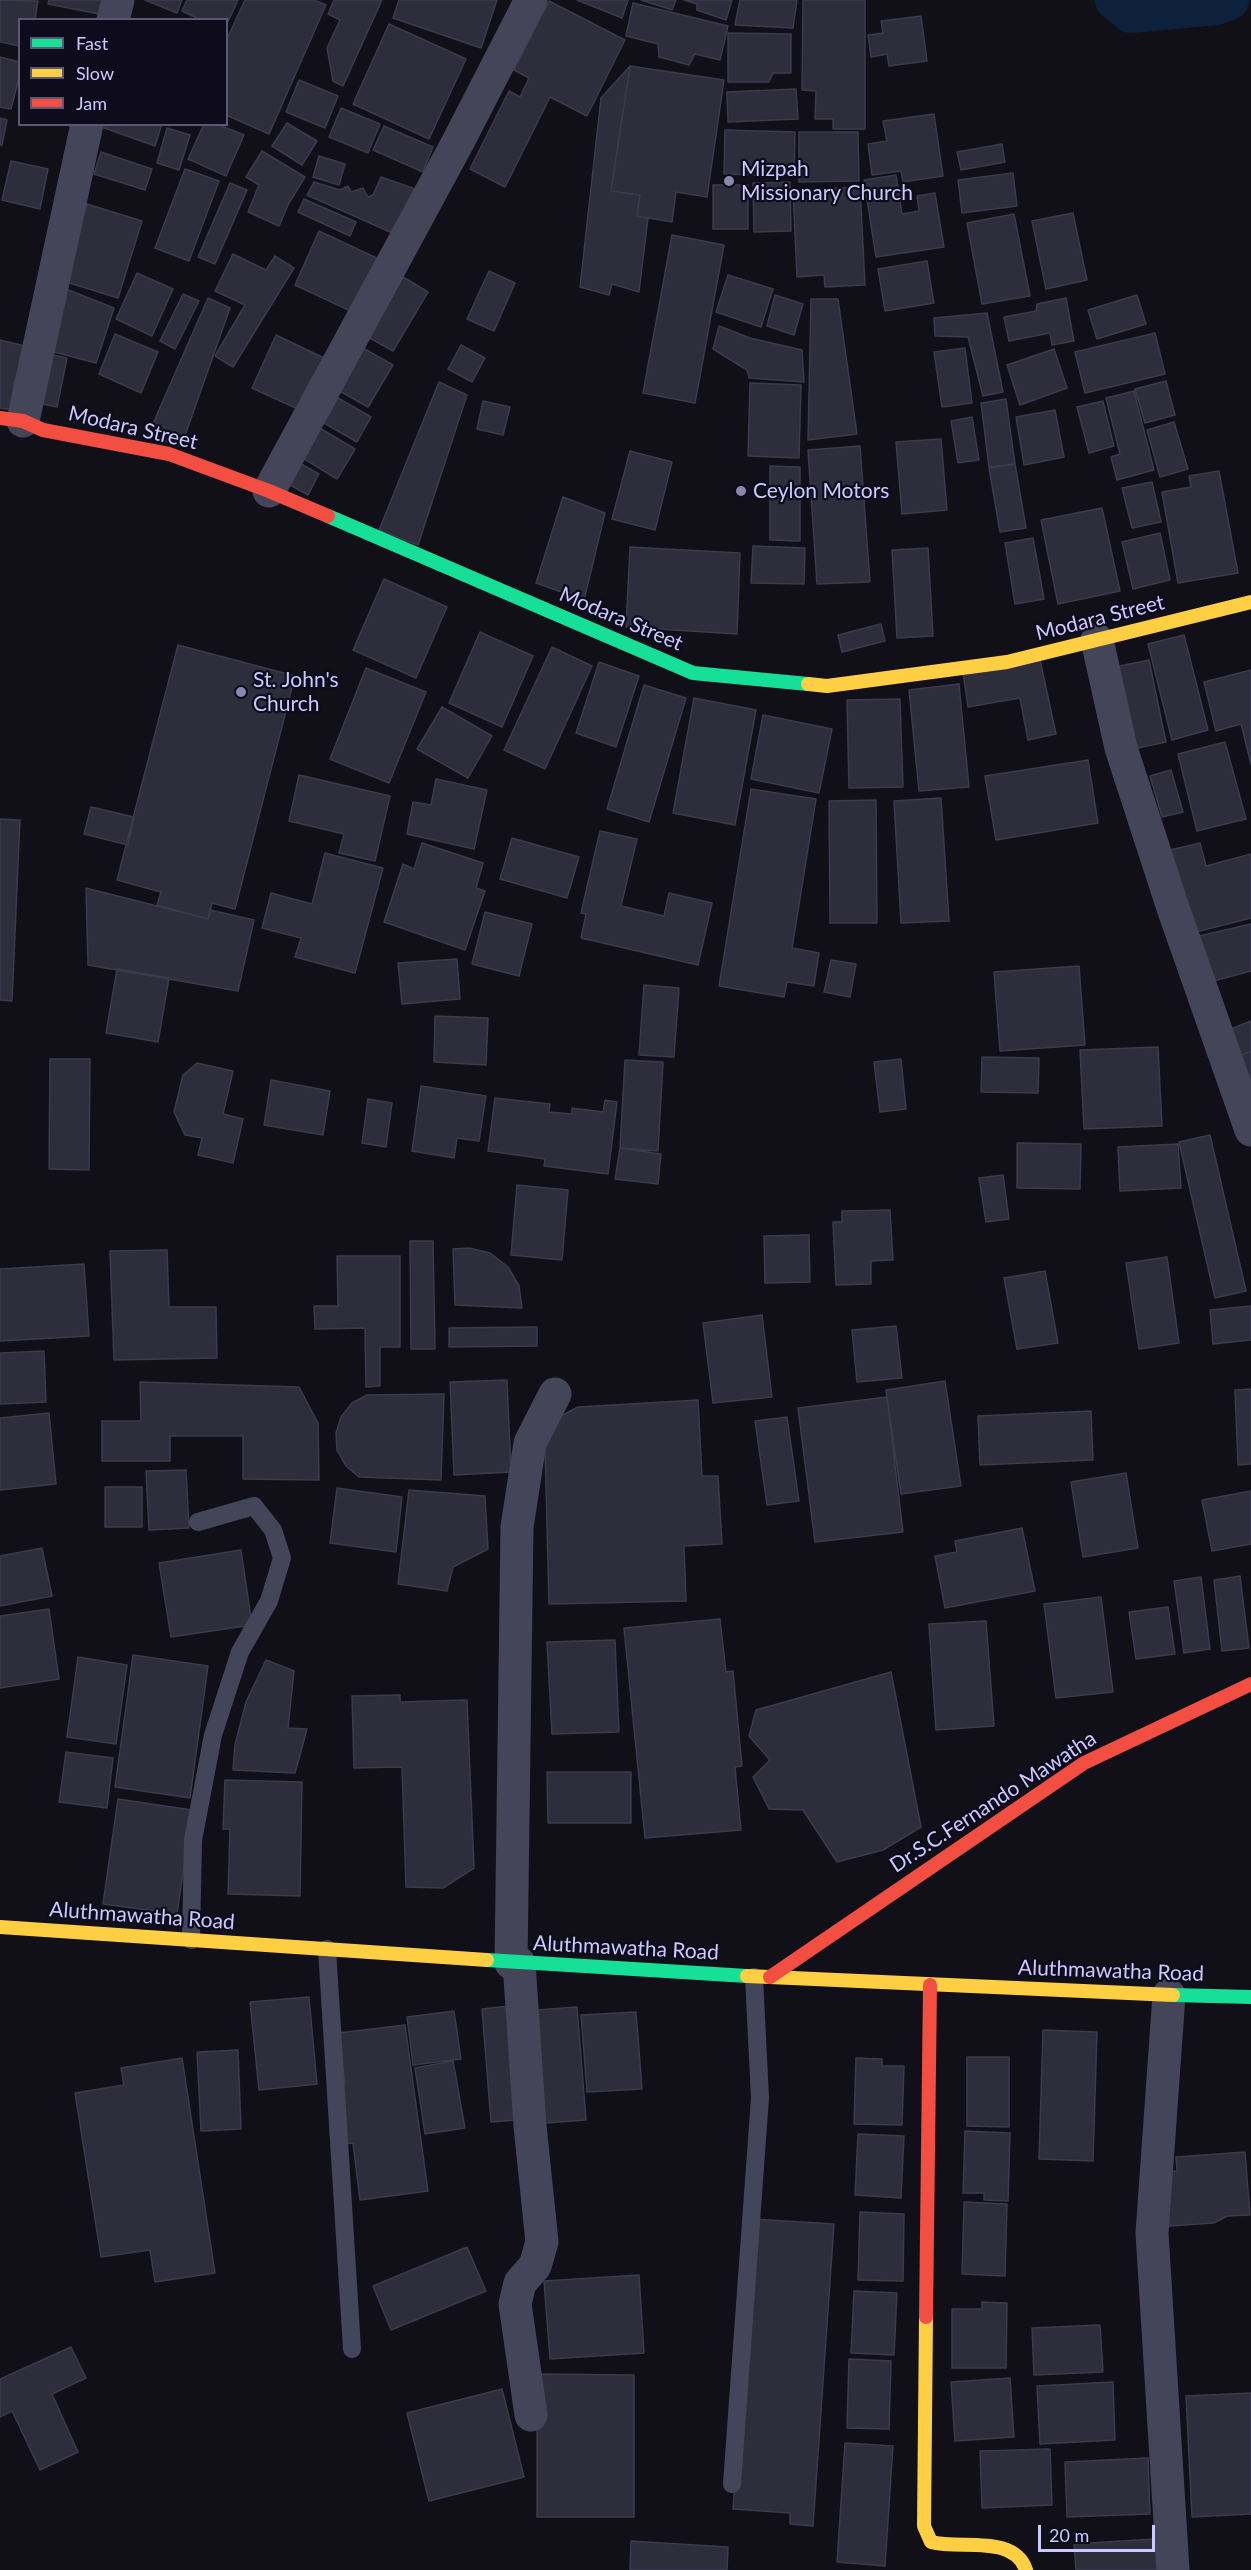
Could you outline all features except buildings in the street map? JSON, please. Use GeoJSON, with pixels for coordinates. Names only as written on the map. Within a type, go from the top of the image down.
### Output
{"type":"FeatureCollection","features":[{"type":"Feature","properties":{"kind":"street"},"geometry":{"type":"LineString","coordinates":[[114,18],[118,0]]}},
{"type":"Feature","properties":{"kind":"street"},"geometry":{"type":"LineString","coordinates":[[269,491],[452,152],[531,0]]}},
{"type":"Feature","properties":{"kind":"street"},"geometry":{"type":"LineString","coordinates":[[11,419],[86,126]]}},
{"type":"Feature","properties":{"kind":"street","name":"Modara Street"},"geometry":{"type":"LineString","coordinates":[[11,419],[43,430],[169,454],[269,491],[693,673],[827,686],[1007,662],[1251,602]]}},
{"type":"Feature","properties":{"kind":"street"},"geometry":{"type":"LineString","coordinates":[[1097,640],[1121,748],[1173,908],[1251,1130]]}},
{"type":"Feature","properties":{"kind":"street"},"geometry":{"type":"LineString","coordinates":[[531,2415],[515,2304],[520,2283],[536,2266],[542,2242],[515,1963],[517,1527],[530,1443],[555,1394]]}},
{"type":"Feature","properties":{"kind":"street","name":"Dr.S.C.Fernando Mawatha"},"geometry":{"type":"LineString","coordinates":[[762,1977],[1084,1763],[1251,1684]]}},
{"type":"Feature","properties":{"kind":"street","name":"Aluthmawatha Road"},"geometry":{"type":"LineString","coordinates":[[0,1927],[515,1963],[762,1977],[1251,1997]]}},
{"type":"Feature","properties":{"kind":"street"},"geometry":{"type":"LineString","coordinates":[[930,1985],[924,2526],[931,2542],[942,2547],[1007,2547],[1018,2552],[1025,2563],[1026,2570]]}},
{"type":"Feature","properties":{"kind":"street"},"geometry":{"type":"LineString","coordinates":[[1170,1995],[1152,2233],[1173,2570]]}},
{"type":"Feature","properties":{"kind":"lane"},"geometry":{"type":"LineString","coordinates":[[191,1940],[193,1840],[213,1735],[240,1652],[269,1601],[282,1558],[273,1530],[254,1506],[198,1522]]}},
{"type":"Feature","properties":{"kind":"lane"},"geometry":{"type":"LineString","coordinates":[[327,1949],[352,2349]]}},
{"type":"Feature","properties":{"kind":"lane"},"geometry":{"type":"LineString","coordinates":[[732,2484],[760,2098],[762,1977]]}},
{"type":"Feature","properties":{"kind":"waterway"},"geometry":{"type":"LineString","coordinates":[[1115,0],[1131,13],[1216,5],[1229,0]]}},
{"type":"Feature","properties":{"kind":"traffic: fast"},"geometry":{"type":"LineString","coordinates":[[328,516],[693,673],[808,684]]}},
{"type":"Feature","properties":{"kind":"traffic: fast"},"geometry":{"type":"LineString","coordinates":[[487,1960],[747,1976]]}},
{"type":"Feature","properties":{"kind":"traffic: fast"},"geometry":{"type":"LineString","coordinates":[[1173,1995],[1251,1997]]}},
{"type":"Feature","properties":{"kind":"traffic: slow"},"geometry":{"type":"LineString","coordinates":[[808,684],[827,686],[1007,662],[1251,602]]}},
{"type":"Feature","properties":{"kind":"traffic: slow"},"geometry":{"type":"LineString","coordinates":[[0,1927],[487,1960]]}},
{"type":"Feature","properties":{"kind":"traffic: slow"},"geometry":{"type":"LineString","coordinates":[[747,1976],[1173,1995]]}},
{"type":"Feature","properties":{"kind":"traffic: slow"},"geometry":{"type":"LineString","coordinates":[[926,2317],[924,2526],[931,2542],[999,2547],[1020,2559],[1026,2570]]}},
{"type":"Feature","properties":{"kind":"traffic: jam"},"geometry":{"type":"LineString","coordinates":[[0,418],[23,421],[43,430],[169,454],[269,491],[328,516]]}},
{"type":"Feature","properties":{"kind":"traffic: jam"},"geometry":{"type":"LineString","coordinates":[[770,1977],[1084,1763],[1251,1684]]}},
{"type":"Feature","properties":{"kind":"traffic: jam"},"geometry":{"type":"LineString","coordinates":[[926,2317],[930,1985]]}},
{"type":"Feature","properties":{"kind":"place","name":"Mizpah Missionary Church"},"geometry":{"type":"Point","coordinates":[729,181]}},
{"type":"Feature","properties":{"kind":"place","name":"Ceylon Motors"},"geometry":{"type":"Point","coordinates":[741,491]}},
{"type":"Feature","properties":{"kind":"place","name":"St. John's Church"},"geometry":{"type":"Point","coordinates":[241,692]}}]}
